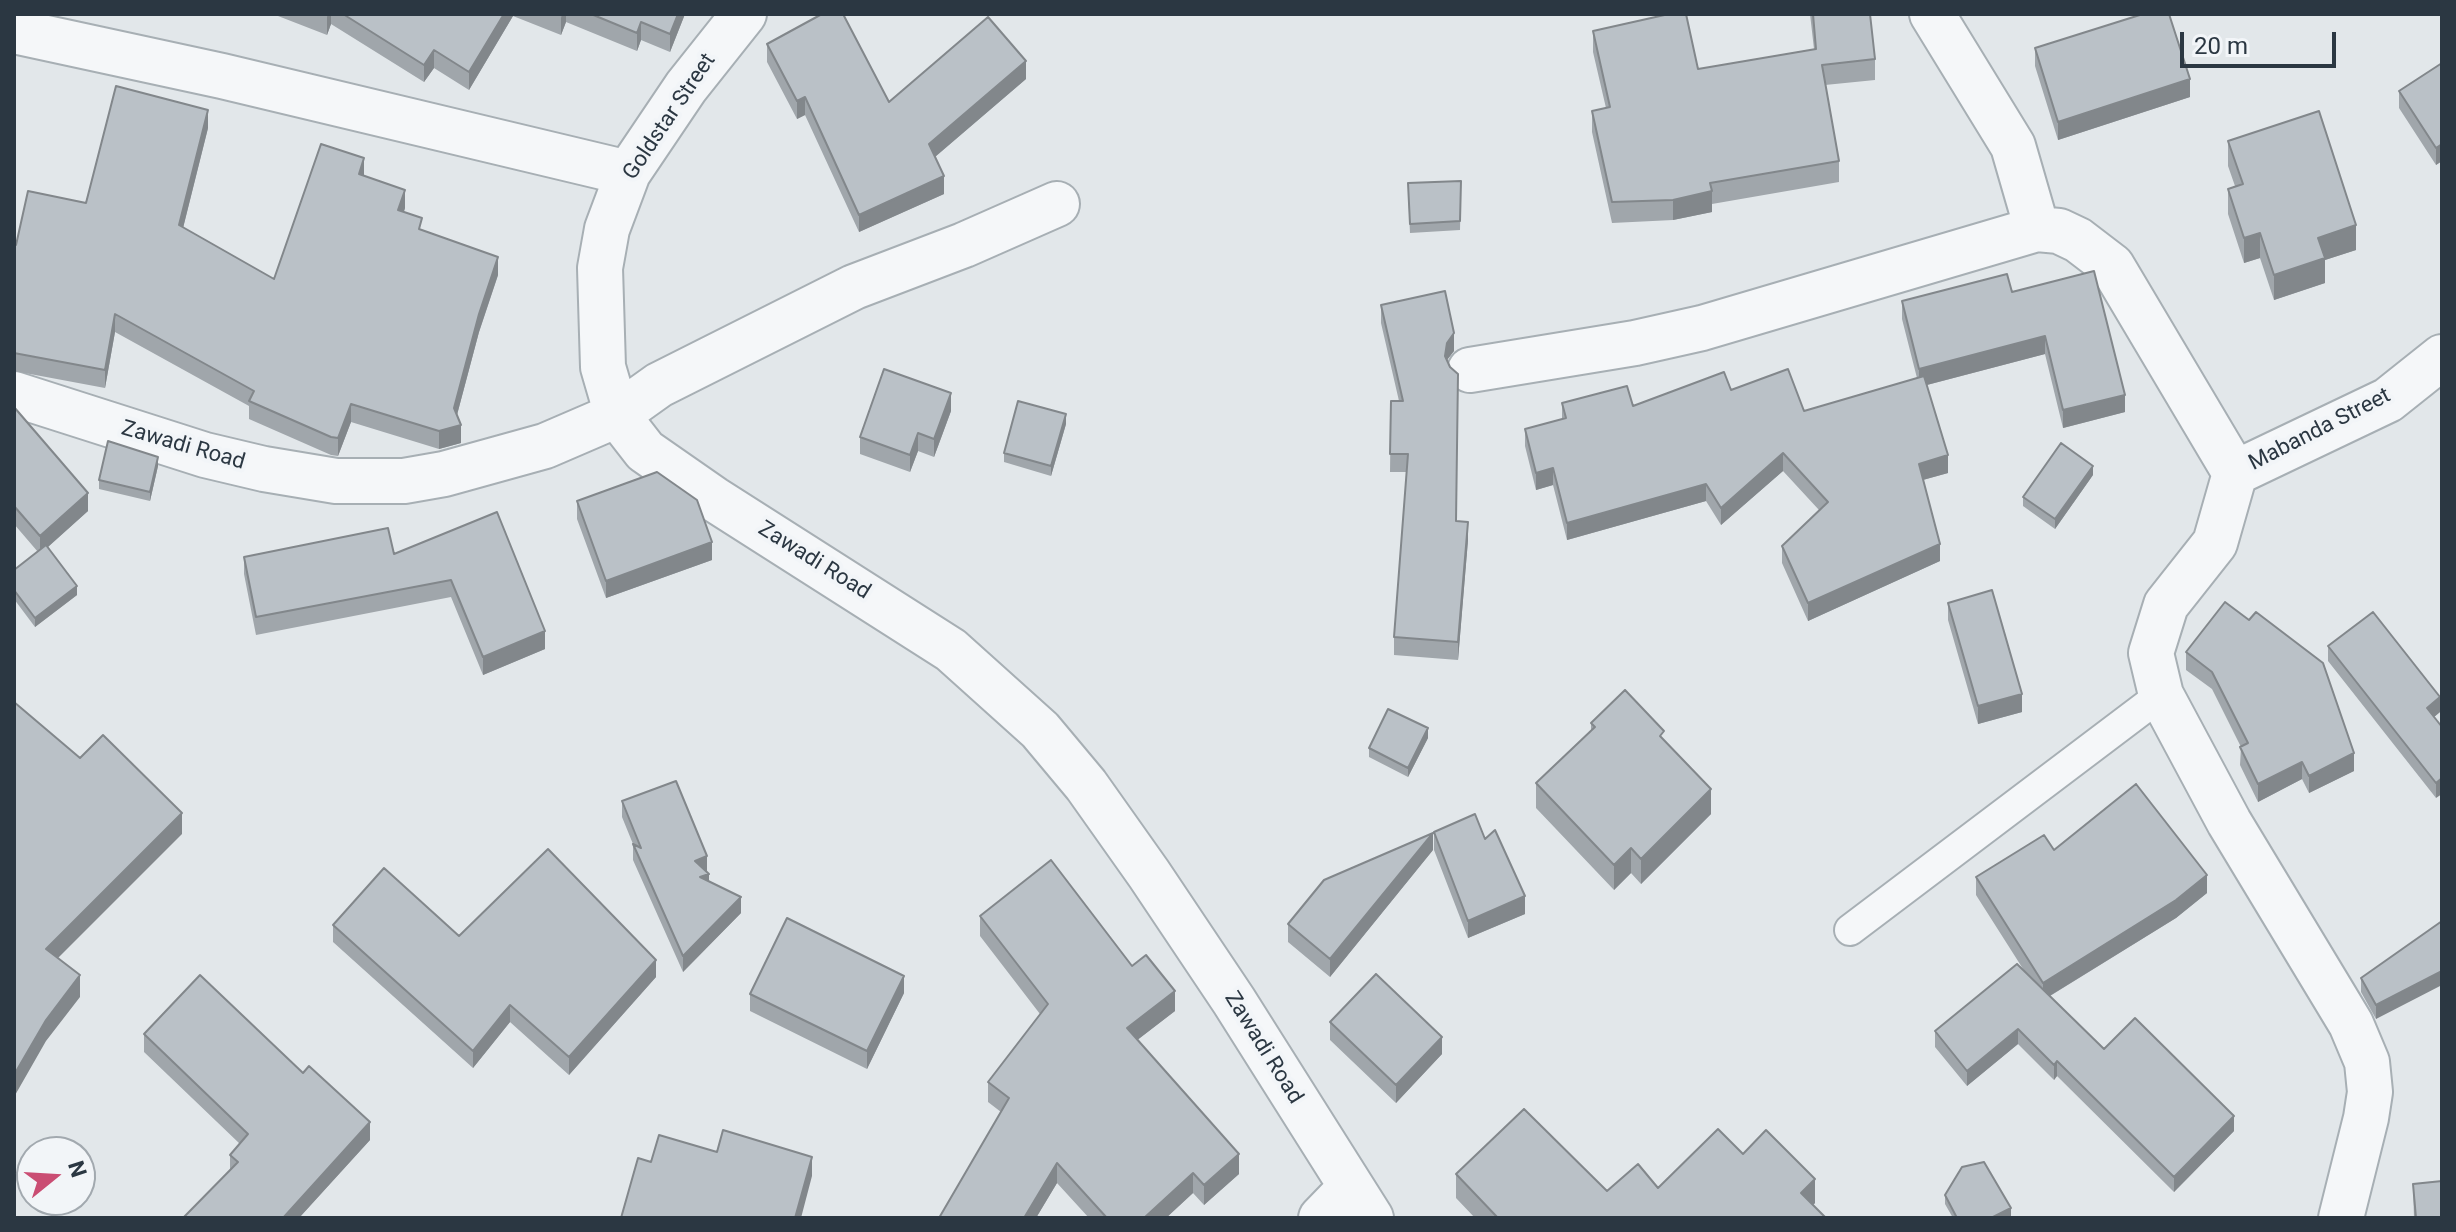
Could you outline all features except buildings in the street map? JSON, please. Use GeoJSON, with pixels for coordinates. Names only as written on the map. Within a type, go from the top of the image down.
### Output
{"type":"FeatureCollection","features":[{"type":"Feature","properties":{"kind":"street"},"geometry":{"type":"LineString","coordinates":[[20,14],[14,29],[628,173]]}},
{"type":"Feature","properties":{"kind":"street","name":"Goldstar Street"},"geometry":{"type":"LineString","coordinates":[[617,415],[603,367],[600,268],[607,229],[628,173],[686,87],[744,14]]}},
{"type":"Feature","properties":{"kind":"street"},"geometry":{"type":"LineString","coordinates":[[1932,14],[2013,146],[2037,229]]}},
{"type":"Feature","properties":{"kind":"street"},"geometry":{"type":"LineString","coordinates":[[617,415],[659,385],[841,293],[964,245],[1057,204]]}},
{"type":"Feature","properties":{"kind":"street"},"geometry":{"type":"LineString","coordinates":[[1470,370],[1635,343],[1702,328],[2037,229],[2059,231],[2078,240],[2112,266],[2235,473],[2215,543],[2166,605],[2151,653],[2161,695],[2229,822],[2351,1024],[2367,1062],[2370,1092],[2366,1118],[2341,1218]]}},
{"type":"Feature","properties":{"kind":"street","name":"Mabanda Street"},"geometry":{"type":"LineString","coordinates":[[2235,473],[2388,400],[2442,357]]}},
{"type":"Feature","properties":{"kind":"street","name":"Zawadi Road"},"geometry":{"type":"LineString","coordinates":[[14,394],[205,455],[336,481],[404,481],[444,474],[545,446],[617,415],[645,451],[714,499],[951,650],[1040,730],[1086,785],[1234,1001],[1348,1208]]}},
{"type":"Feature","properties":{"kind":"lane"},"geometry":{"type":"LineString","coordinates":[[1850,930],[2161,695]]}}]}
